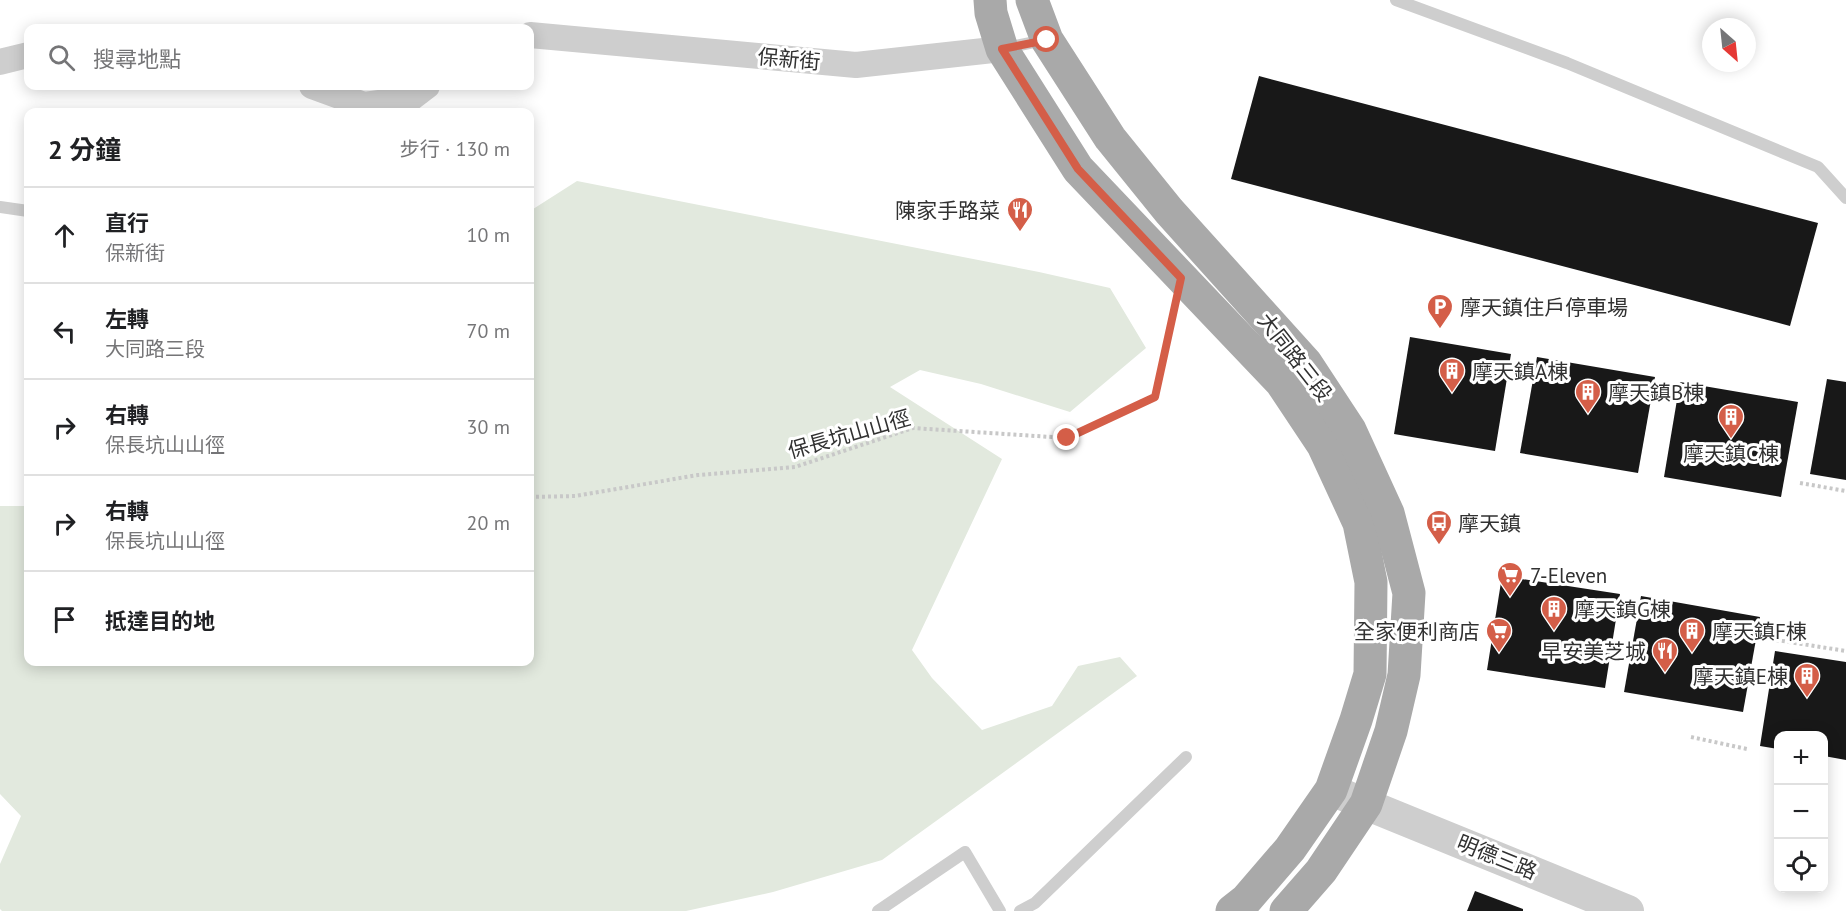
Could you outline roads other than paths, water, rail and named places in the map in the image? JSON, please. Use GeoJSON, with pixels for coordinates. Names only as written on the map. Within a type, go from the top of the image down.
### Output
{"type":"FeatureCollection","features":[{"type":"Feature","properties":{"kind":"main road","name":"大同路三段"},"geometry":{"type":"LineString","coordinates":[[990,0],[991,13],[1002,49],[1078,169],[1281,382],[1323,445],[1359,523],[1371,582],[1370,674],[1331,790]]}},
{"type":"Feature","properties":{"kind":"main road","name":"大同路三段"},"geometry":{"type":"LineString","coordinates":[[1032,0],[1047,40],[1110,138],[1169,211],[1306,363],[1350,430],[1389,513],[1409,592],[1404,675],[1391,731],[1366,804]]}},
{"type":"Feature","properties":{"kind":"main road"},"geometry":{"type":"LineString","coordinates":[[1232,911],[1246,900],[1290,849],[1331,790]]}},
{"type":"Feature","properties":{"kind":"main road"},"geometry":{"type":"LineString","coordinates":[[1286,911],[1321,872],[1366,804]]}},
{"type":"Feature","properties":{"kind":"street","name":"保新街"},"geometry":{"type":"LineString","coordinates":[[534,35],[856,65],[1002,49]]}},
{"type":"Feature","properties":{"kind":"street"},"geometry":{"type":"LineString","coordinates":[[0,62],[24,56]]}},
{"type":"Feature","properties":{"kind":"street"},"geometry":{"type":"LineString","coordinates":[[323,90],[364,105],[410,99],[422,90]]}},
{"type":"Feature","properties":{"kind":"street","name":"明德三路"},"geometry":{"type":"LineString","coordinates":[[1331,790],[1628,911]]}},
{"type":"Feature","properties":{"kind":"lane"},"geometry":{"type":"LineString","coordinates":[[1396,0],[1567,63],[1818,167],[1846,198]]}},
{"type":"Feature","properties":{"kind":"lane","name":"保新街"},"geometry":{"type":"LineString","coordinates":[[1002,49],[1047,40]]}},
{"type":"Feature","properties":{"kind":"lane"},"geometry":{"type":"LineString","coordinates":[[0,207],[24,210]]}},
{"type":"Feature","properties":{"kind":"lane"},"geometry":{"type":"LineString","coordinates":[[1020,911],[1035,903],[1186,757]]}},
{"type":"Feature","properties":{"kind":"lane"},"geometry":{"type":"LineString","coordinates":[[878,911],[965,852],[1000,911]]}},
{"type":"Feature","properties":{"kind":"place","name":"陳家手路菜"},"geometry":{"type":"Point","coordinates":[1020,233]}},
{"type":"Feature","properties":{"kind":"place","name":"摩天鎮住戶停車場"},"geometry":{"type":"Point","coordinates":[1440,330]}},
{"type":"Feature","properties":{"kind":"place","name":"摩天鎮A棟"},"geometry":{"type":"Point","coordinates":[1452,394]}},
{"type":"Feature","properties":{"kind":"place","name":"摩天鎮B棟"},"geometry":{"type":"Point","coordinates":[1588,415]}},
{"type":"Feature","properties":{"kind":"place","name":"摩天鎮C棟"},"geometry":{"type":"Point","coordinates":[1731,440]}},
{"type":"Feature","properties":{"kind":"place","name":"摩天鎮"},"geometry":{"type":"Point","coordinates":[1439,546]}},
{"type":"Feature","properties":{"kind":"place","name":"7-Eleven"},"geometry":{"type":"Point","coordinates":[1510,598]}},
{"type":"Feature","properties":{"kind":"place","name":"摩天鎮G棟"},"geometry":{"type":"Point","coordinates":[1554,632]}},
{"type":"Feature","properties":{"kind":"place","name":"全家便利商店"},"geometry":{"type":"Point","coordinates":[1499,654]}},
{"type":"Feature","properties":{"kind":"place","name":"摩天鎮F棟"},"geometry":{"type":"Point","coordinates":[1692,654]}},
{"type":"Feature","properties":{"kind":"place","name":"早安美芝城"},"geometry":{"type":"Point","coordinates":[1665,674]}},
{"type":"Feature","properties":{"kind":"place","name":"摩天鎮E棟"},"geometry":{"type":"Point","coordinates":[1807,699]}}]}
